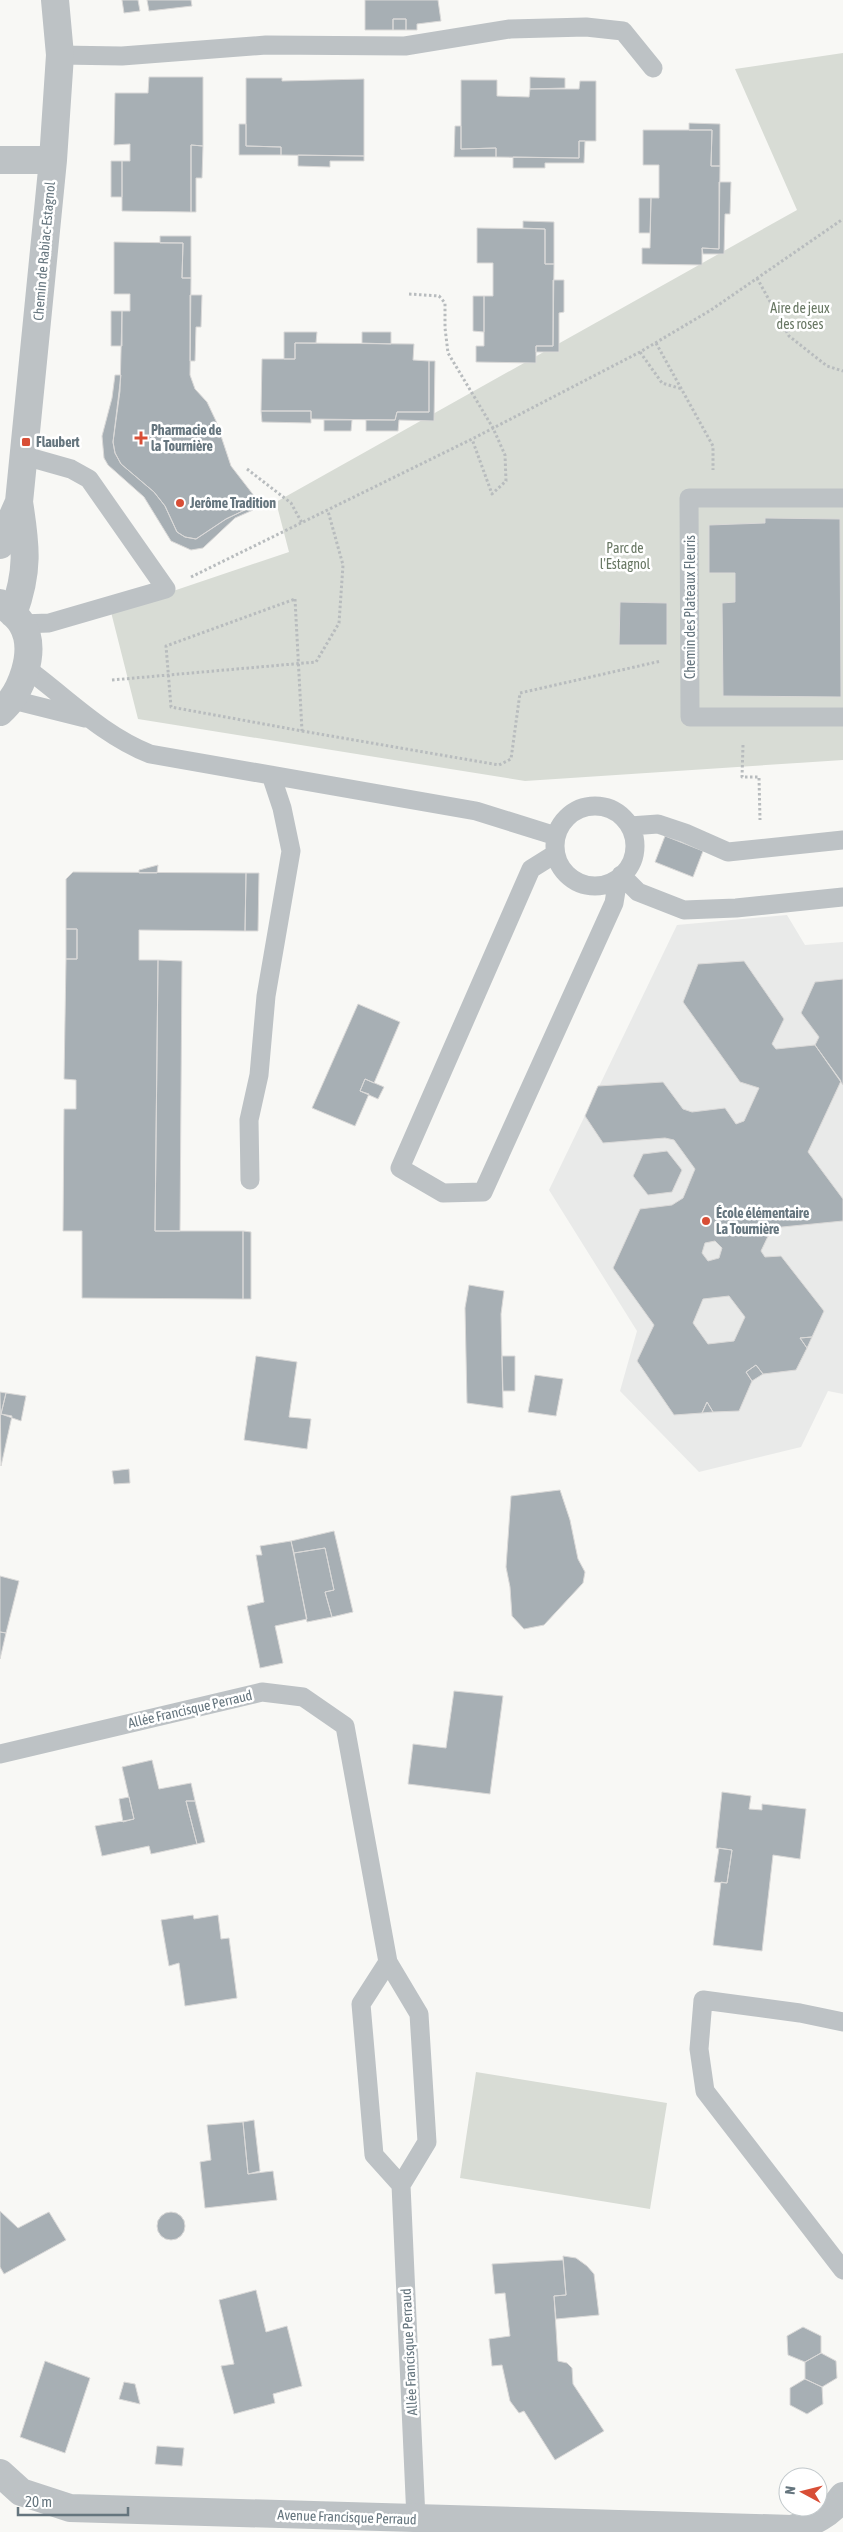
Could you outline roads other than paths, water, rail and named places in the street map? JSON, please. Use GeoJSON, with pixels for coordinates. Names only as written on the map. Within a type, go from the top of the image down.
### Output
{"type":"FeatureCollection","features":[{"type":"Feature","properties":{"kind":"street","name":"Chemin de Rabiac-Estagnol"},"geometry":{"type":"LineString","coordinates":[[12,614],[24,586],[25,540],[20,502],[53,160],[60,55],[55,0]]}},
{"type":"Feature","properties":{"kind":"street"},"geometry":{"type":"LineString","coordinates":[[0,160],[53,160]]}},
{"type":"Feature","properties":{"kind":"street","name":"Chemin de Rabiac-Estagnol"},"geometry":{"type":"LineString","coordinates":[[0,545],[20,502]]}},
{"type":"Feature","properties":{"kind":"street"},"geometry":{"type":"LineString","coordinates":[[6,706],[26,668],[28,640],[12,614]]}},
{"type":"Feature","properties":{"kind":"street","name":"Avenue Francisque Perraud"},"geometry":{"type":"LineString","coordinates":[[0,2473],[21,2492],[70,2508],[416,2519],[792,2529],[815,2522],[835,2507],[843,2496]]}},
{"type":"Feature","properties":{"kind":"lane"},"geometry":{"type":"LineString","coordinates":[[60,55],[122,56],[266,45],[406,46],[510,29],[586,27],[623,31],[653,68]]}},
{"type":"Feature","properties":{"kind":"lane"},"geometry":{"type":"LineString","coordinates":[[12,614],[49,623],[166,589],[89,479],[71,469],[25,456]]}},
{"type":"Feature","properties":{"kind":"lane","name":"Chemin des Plateaux Fleuris"},"geometry":{"type":"LineString","coordinates":[[843,498],[689,498],[690,717],[843,717]]}},
{"type":"Feature","properties":{"kind":"lane"},"geometry":{"type":"LineString","coordinates":[[26,668],[57,690],[88,719],[129,746],[150,754],[476,811],[556,845]]}},
{"type":"Feature","properties":{"kind":"lane"},"geometry":{"type":"LineString","coordinates":[[6,706],[88,719]]}},
{"type":"Feature","properties":{"kind":"lane"},"geometry":{"type":"LineString","coordinates":[[250,1180],[249,1120],[259,1076],[266,996],[291,851],[282,808],[271,774]]}},
{"type":"Feature","properties":{"kind":"lane"},"geometry":{"type":"LineString","coordinates":[[593,805],[607,807],[621,815],[630,826],[635,843],[633,860],[620,877],[614,903],[483,1192],[443,1194],[400,1168],[531,869],[556,845],[565,819],[579,808],[593,805]]}},
{"type":"Feature","properties":{"kind":"lane"},"geometry":{"type":"LineString","coordinates":[[630,826],[658,824],[685,833],[728,852],[843,840]]}},
{"type":"Feature","properties":{"kind":"lane"},"geometry":{"type":"LineString","coordinates":[[556,845],[560,867],[568,876],[582,884],[600,886],[620,877]]}},
{"type":"Feature","properties":{"kind":"lane"},"geometry":{"type":"LineString","coordinates":[[620,877],[638,892],[684,910],[736,908],[843,897]]}},
{"type":"Feature","properties":{"kind":"lane","name":"Allée Francisque Perraud"},"geometry":{"type":"LineString","coordinates":[[0,1754],[262,1692],[303,1697],[345,1726],[388,1962],[419,2014],[427,2142],[401,2185],[416,2519]]}},
{"type":"Feature","properties":{"kind":"lane"},"geometry":{"type":"LineString","coordinates":[[388,1962],[361,2004],[374,2155],[401,2185]]}},
{"type":"Feature","properties":{"kind":"lane"},"geometry":{"type":"LineString","coordinates":[[843,2022],[800,2013],[703,2000],[699,2049],[705,2091],[843,2270]]}},
{"type":"Feature","properties":{"kind":"place","name":"Pharmacie de la Tournière"},"geometry":{"type":"Point","coordinates":[141,438]}},
{"type":"Feature","properties":{"kind":"place","name":"Flaubert"},"geometry":{"type":"Point","coordinates":[26,442]}},
{"type":"Feature","properties":{"kind":"place","name":"Jerôme Tradition"},"geometry":{"type":"Point","coordinates":[180,503]}},
{"type":"Feature","properties":{"kind":"place","name":"École élémentaire La Tournière"},"geometry":{"type":"Point","coordinates":[706,1221]}},
{"type":"Feature","properties":{"kind":"park label","name":"Aire de jeux des roses"},"geometry":{"type":"Point","coordinates":[800,316]}},
{"type":"Feature","properties":{"kind":"park label","name":"Parc de l'Estagnol"},"geometry":{"type":"Point","coordinates":[625,556]}}]}
